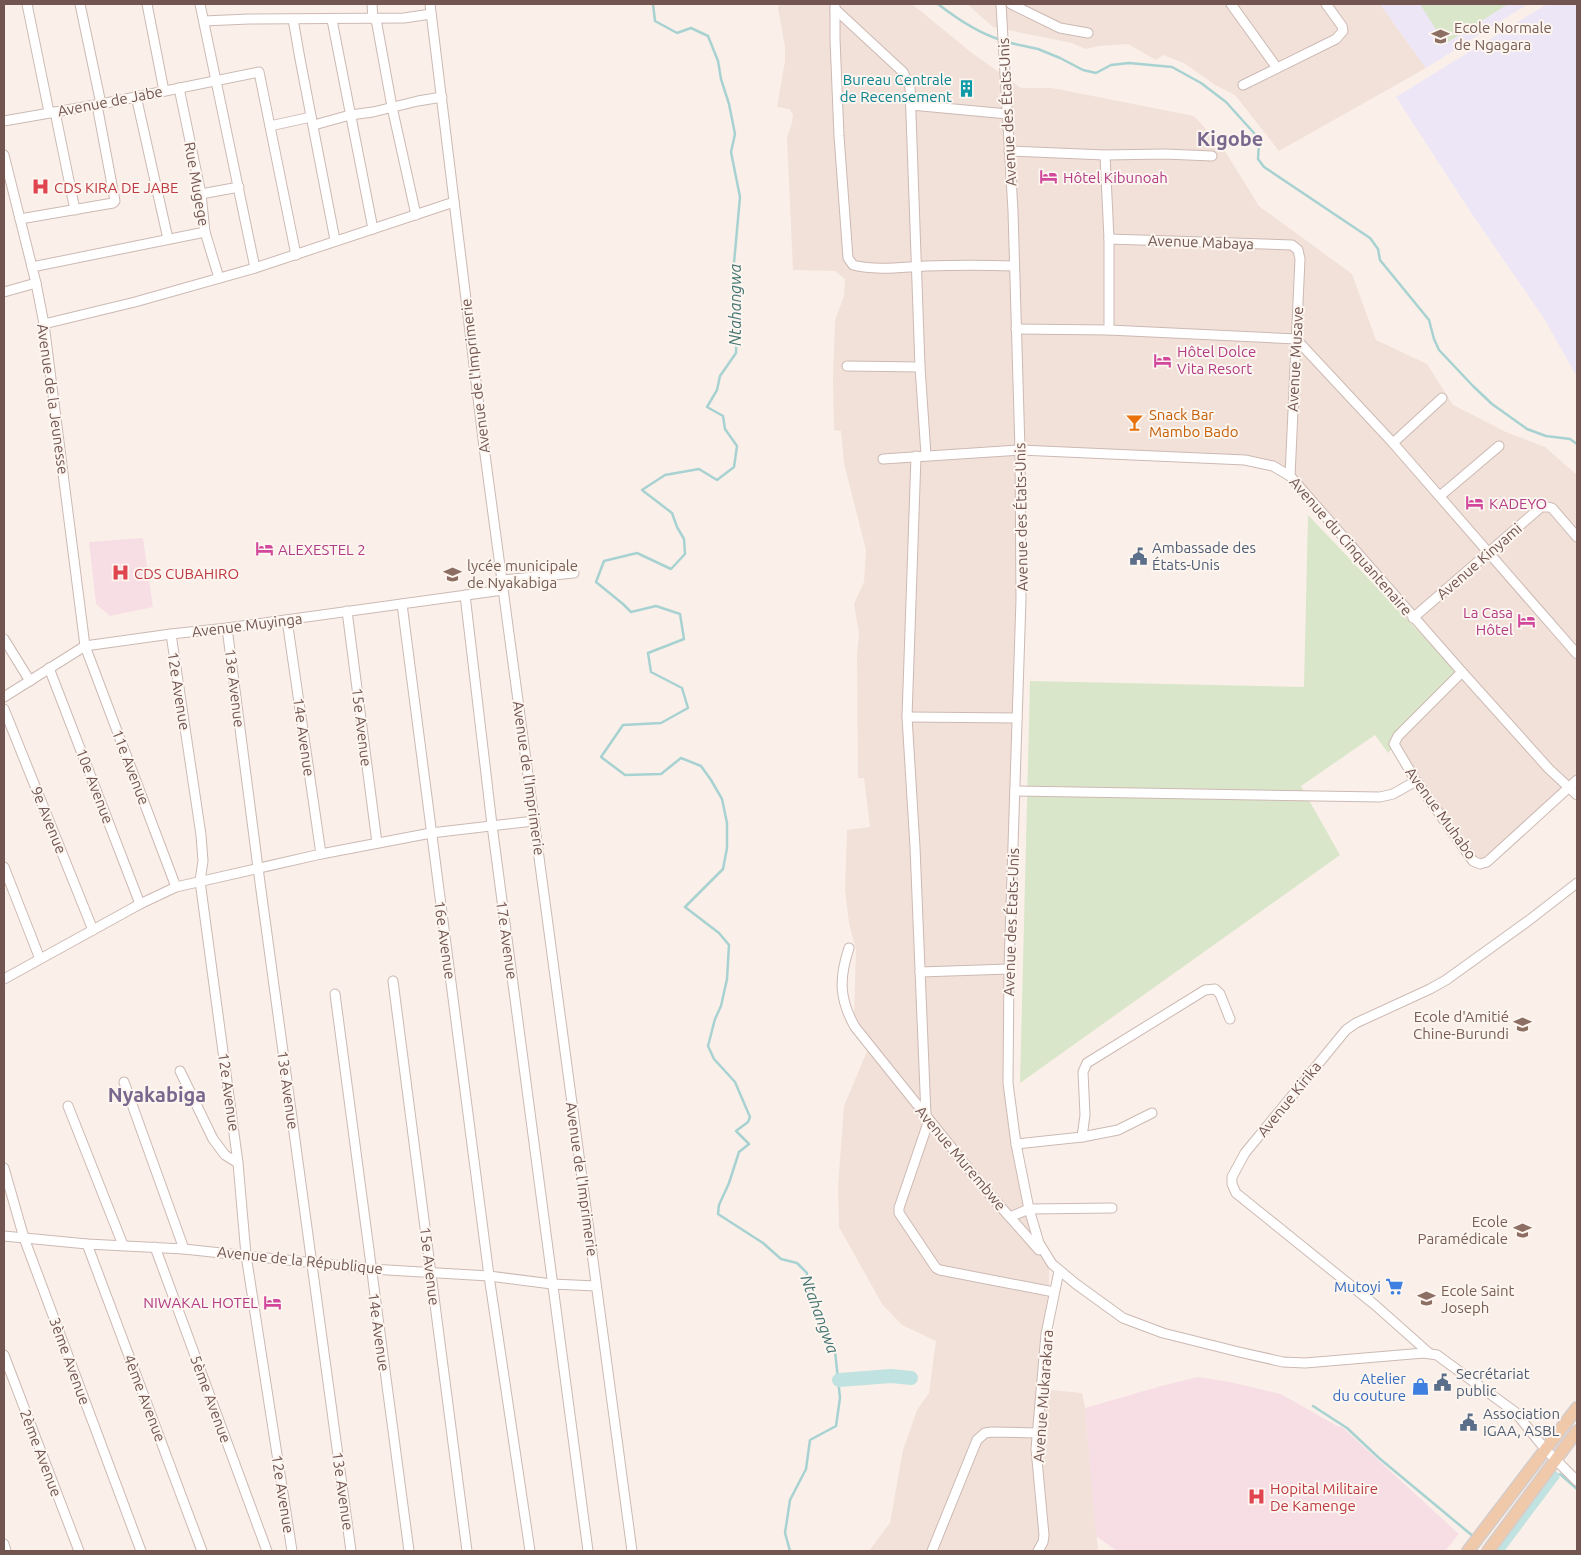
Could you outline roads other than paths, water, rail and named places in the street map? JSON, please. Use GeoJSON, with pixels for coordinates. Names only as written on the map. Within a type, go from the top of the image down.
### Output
{"type":"FeatureCollection","features":[{"type":"Feature","properties":{"kind":"main road"},"geometry":{"type":"LineString","coordinates":[[1468,1551],[1577,1408]]}},
{"type":"Feature","properties":{"kind":"main road"},"geometry":{"type":"LineString","coordinates":[[1488,1551],[1577,1431]]}},
{"type":"Feature","properties":{"kind":"street"},"geometry":{"type":"LineString","coordinates":[[27,4],[75,210]]}},
{"type":"Feature","properties":{"kind":"street"},"geometry":{"type":"LineString","coordinates":[[20,219],[113,203],[115,201],[80,4]]}},
{"type":"Feature","properties":{"kind":"street"},"geometry":{"type":"LineString","coordinates":[[147,4],[164,91]]}},
{"type":"Feature","properties":{"kind":"street"},"geometry":{"type":"LineString","coordinates":[[200,4],[255,268]]}},
{"type":"Feature","properties":{"kind":"street"},"geometry":{"type":"LineString","coordinates":[[372,4],[392,108],[416,215]]}},
{"type":"Feature","properties":{"kind":"street","name":"Avenue de l'Imprimerie"},"geometry":{"type":"LineString","coordinates":[[430,4],[484,448],[632,1551]]}},
{"type":"Feature","properties":{"kind":"street","name":"Avenue des États-Unis"},"geometry":{"type":"LineString","coordinates":[[1001,4],[1008,114],[1014,266],[1020,450],[1021,599],[1009,969],[1008,1083],[1016,1144],[1029,1209],[1039,1243],[1048,1259],[1059,1271],[1118,1315],[1164,1333],[1283,1362],[1300,1363],[1429,1353]]}},
{"type":"Feature","properties":{"kind":"street"},"geometry":{"type":"LineString","coordinates":[[1011,4],[1060,28],[1088,33]]}},
{"type":"Feature","properties":{"kind":"street"},"geometry":{"type":"LineString","coordinates":[[1231,4],[1277,68]]}},
{"type":"Feature","properties":{"kind":"street"},"geometry":{"type":"LineString","coordinates":[[1243,85],[1336,39],[1343,31],[1342,26],[1326,4]]}},
{"type":"Feature","properties":{"kind":"street"},"geometry":{"type":"LineString","coordinates":[[835,6],[903,72],[910,87],[911,105],[920,367],[921,456],[907,717],[915,847],[927,1118],[899,1213],[936,1268],[1054,1292]]}},
{"type":"Feature","properties":{"kind":"street"},"geometry":{"type":"LineString","coordinates":[[835,6],[834,39],[839,136],[848,258],[853,265],[861,267],[1014,266]]}},
{"type":"Feature","properties":{"kind":"street"},"geometry":{"type":"LineString","coordinates":[[204,21],[375,19],[404,18],[431,14]]}},
{"type":"Feature","properties":{"kind":"street"},"geometry":{"type":"LineString","coordinates":[[293,19],[335,240]]}},
{"type":"Feature","properties":{"kind":"street"},"geometry":{"type":"LineString","coordinates":[[332,20],[373,229]]}},
{"type":"Feature","properties":{"kind":"street","name":"Avenue de Jabe"},"geometry":{"type":"LineString","coordinates":[[4,121],[259,72],[270,126]]}},
{"type":"Feature","properties":{"kind":"street","name":"Rue Mugege"},"geometry":{"type":"LineString","coordinates":[[179,88],[201,194],[205,232],[219,278]]}},
{"type":"Feature","properties":{"kind":"street"},"geometry":{"type":"LineString","coordinates":[[136,96],[168,239]]}},
{"type":"Feature","properties":{"kind":"street"},"geometry":{"type":"LineString","coordinates":[[296,255],[270,126],[350,116],[442,97]]}},
{"type":"Feature","properties":{"kind":"street"},"geometry":{"type":"LineString","coordinates":[[911,105],[1008,114]]}},
{"type":"Feature","properties":{"kind":"street"},"geometry":{"type":"LineString","coordinates":[[1009,150],[1105,155],[1165,154],[1212,156]]}},
{"type":"Feature","properties":{"kind":"street","name":"Avenue de la Jeunesse"},"geometry":{"type":"LineString","coordinates":[[4,155],[36,283],[44,324],[85,646]]}},
{"type":"Feature","properties":{"kind":"street"},"geometry":{"type":"LineString","coordinates":[[1105,155],[1109,239],[1109,330]]}},
{"type":"Feature","properties":{"kind":"street"},"geometry":{"type":"LineString","coordinates":[[201,194],[239,187]]}},
{"type":"Feature","properties":{"kind":"street"},"geometry":{"type":"LineString","coordinates":[[44,324],[135,302],[255,268],[454,202]]}},
{"type":"Feature","properties":{"kind":"street"},"geometry":{"type":"LineString","coordinates":[[32,267],[205,232]]}},
{"type":"Feature","properties":{"kind":"street","name":"Avenue Mabaya"},"geometry":{"type":"LineString","coordinates":[[1109,239],[1292,245]]}},
{"type":"Feature","properties":{"kind":"street","name":"Avenue Musave"},"geometry":{"type":"LineString","coordinates":[[1290,476],[1300,259],[1298,250],[1292,245]]}},
{"type":"Feature","properties":{"kind":"street"},"geometry":{"type":"LineString","coordinates":[[4,292],[36,283]]}},
{"type":"Feature","properties":{"kind":"street"},"geometry":{"type":"LineString","coordinates":[[1016,330],[1109,330],[1296,339],[1393,443],[1577,654]]}},
{"type":"Feature","properties":{"kind":"street"},"geometry":{"type":"LineString","coordinates":[[847,366],[920,367]]}},
{"type":"Feature","properties":{"kind":"street"},"geometry":{"type":"LineString","coordinates":[[1393,443],[1442,398]]}},
{"type":"Feature","properties":{"kind":"street"},"geometry":{"type":"LineString","coordinates":[[1440,496],[1498,446]]}},
{"type":"Feature","properties":{"kind":"street","name":"Avenue du Cinquantenaire"},"geometry":{"type":"LineString","coordinates":[[883,459],[1020,450],[1245,460],[1272,465],[1290,476],[1413,618],[1549,769],[1577,795]]}},
{"type":"Feature","properties":{"kind":"street","name":"Avenue Kinyami"},"geometry":{"type":"LineString","coordinates":[[1413,618],[1539,509],[1545,506],[1552,508],[1577,537]]}},
{"type":"Feature","properties":{"kind":"street"},"geometry":{"type":"LineString","coordinates":[[502,580],[574,573]]}},
{"type":"Feature","properties":{"kind":"street","name":"Avenue Muyinga"},"geometry":{"type":"LineString","coordinates":[[4,697],[85,646],[503,590]]}},
{"type":"Feature","properties":{"kind":"street","name":"17e Avenue"},"geometry":{"type":"LineString","coordinates":[[465,595],[492,825],[588,1551]]}},
{"type":"Feature","properties":{"kind":"street","name":"16e Avenue"},"geometry":{"type":"LineString","coordinates":[[402,604],[489,1276],[530,1551]]}},
{"type":"Feature","properties":{"kind":"street","name":"15e Avenue"},"geometry":{"type":"LineString","coordinates":[[347,611],[376,844]]}},
{"type":"Feature","properties":{"kind":"street","name":"14e Avenue"},"geometry":{"type":"LineString","coordinates":[[287,620],[321,854]]}},
{"type":"Feature","properties":{"kind":"street","name":"13e Avenue"},"geometry":{"type":"LineString","coordinates":[[227,628],[351,1551]]}},
{"type":"Feature","properties":{"kind":"street","name":"12e Avenue"},"geometry":{"type":"LineString","coordinates":[[171,634],[201,834],[203,861],[200,881],[238,1163],[246,1256],[292,1551]]}},
{"type":"Feature","properties":{"kind":"street"},"geometry":{"type":"LineString","coordinates":[[4,639],[30,681]]}},
{"type":"Feature","properties":{"kind":"street","name":"11e Avenue"},"geometry":{"type":"LineString","coordinates":[[85,646],[176,888]]}},
{"type":"Feature","properties":{"kind":"street","name":"10e Avenue"},"geometry":{"type":"LineString","coordinates":[[50,668],[140,904]]}},
{"type":"Feature","properties":{"kind":"street","name":"Avenue Muhabo"},"geometry":{"type":"LineString","coordinates":[[1462,672],[1398,736],[1394,746],[1416,781],[1471,859],[1480,864],[1487,862],[1568,788]]}},
{"type":"Feature","properties":{"kind":"street","name":"9e Avenue"},"geometry":{"type":"LineString","coordinates":[[4,709],[93,930]]}},
{"type":"Feature","properties":{"kind":"street"},"geometry":{"type":"LineString","coordinates":[[907,717],[1018,718]]}},
{"type":"Feature","properties":{"kind":"street"},"geometry":{"type":"LineString","coordinates":[[1568,788],[1577,780]]}},
{"type":"Feature","properties":{"kind":"street"},"geometry":{"type":"LineString","coordinates":[[1015,790],[1380,797],[1393,794],[1416,781]]}},
{"type":"Feature","properties":{"kind":"street"},"geometry":{"type":"LineString","coordinates":[[4,979],[140,904],[176,888],[321,854],[431,833],[534,821]]}},
{"type":"Feature","properties":{"kind":"street"},"geometry":{"type":"LineString","coordinates":[[4,867],[40,960]]}},
{"type":"Feature","properties":{"kind":"street","name":"Avenue Kirika"},"geometry":{"type":"LineString","coordinates":[[1429,1353],[1375,1305],[1236,1193],[1232,1184],[1232,1177],[1245,1154],[1260,1134],[1346,1030],[1356,1023],[1446,980],[1577,883]]}},
{"type":"Feature","properties":{"kind":"street","name":"Avenue Murembwe"},"geometry":{"type":"LineString","coordinates":[[849,948],[842,968],[842,982],[846,1011],[855,1027],[927,1118],[1048,1259]]}},
{"type":"Feature","properties":{"kind":"street"},"geometry":{"type":"LineString","coordinates":[[920,972],[1009,969]]}},
{"type":"Feature","properties":{"kind":"street","name":"15e Avenue"},"geometry":{"type":"LineString","coordinates":[[393,981],[467,1551]]}},
{"type":"Feature","properties":{"kind":"street"},"geometry":{"type":"LineString","coordinates":[[1082,1137],[1085,1115],[1084,1067],[1090,1060],[1208,989],[1215,989],[1220,994],[1230,1019]]}},
{"type":"Feature","properties":{"kind":"street","name":"14e Avenue"},"geometry":{"type":"LineString","coordinates":[[335,994],[409,1551]]}},
{"type":"Feature","properties":{"kind":"street"},"geometry":{"type":"LineString","coordinates":[[180,1071],[213,1140],[225,1155],[238,1163]]}},
{"type":"Feature","properties":{"kind":"street"},"geometry":{"type":"LineString","coordinates":[[124,1082],[184,1249]]}},
{"type":"Feature","properties":{"kind":"street"},"geometry":{"type":"LineString","coordinates":[[68,1106],[123,1245]]}},
{"type":"Feature","properties":{"kind":"street"},"geometry":{"type":"LineString","coordinates":[[1016,1144],[1082,1137],[1118,1130],[1152,1113]]}},
{"type":"Feature","properties":{"kind":"street","name":"3ème Avenue"},"geometry":{"type":"LineString","coordinates":[[4,1168],[24,1238],[141,1551]]}},
{"type":"Feature","properties":{"kind":"street"},"geometry":{"type":"LineString","coordinates":[[1010,1217],[1029,1209],[1112,1208]]}},
{"type":"Feature","properties":{"kind":"street","name":"Avenue de la République"},"geometry":{"type":"LineString","coordinates":[[4,1236],[87,1244],[184,1249],[311,1263],[489,1276],[552,1284],[596,1286]]}},
{"type":"Feature","properties":{"kind":"street","name":"4ème Avenue"},"geometry":{"type":"LineString","coordinates":[[87,1244],[202,1551]]}},
{"type":"Feature","properties":{"kind":"street","name":"5ème Avenue"},"geometry":{"type":"LineString","coordinates":[[155,1247],[267,1551]]}},
{"type":"Feature","properties":{"kind":"street","name":"Avenue Mukarakara"},"geometry":{"type":"LineString","coordinates":[[1038,1551],[1043,1542],[1044,1535],[1036,1458],[1046,1334],[1059,1271]]}},
{"type":"Feature","properties":{"kind":"street"},"geometry":{"type":"LineString","coordinates":[[1429,1353],[1437,1355],[1515,1412],[1546,1450],[1577,1481]]}},
{"type":"Feature","properties":{"kind":"street","name":"2ème Avenue"},"geometry":{"type":"LineString","coordinates":[[4,1355],[78,1551]]}},
{"type":"Feature","properties":{"kind":"street"},"geometry":{"type":"LineString","coordinates":[[932,1551],[976,1440],[985,1433],[992,1432],[1038,1433]]}},
{"type":"Feature","properties":{"kind":"street"},"geometry":{"type":"LineString","coordinates":[[4,1544],[6,1551]]}},
{"type":"Feature","properties":{"kind":"waterway","name":"Ntahangwa"},"geometry":{"type":"LineString","coordinates":[[653,4],[655,21],[677,33],[691,28],[708,36],[718,61],[735,134],[731,152],[740,197],[734,263],[737,319],[736,353],[720,376],[717,390],[707,407],[723,416],[725,429],[737,446],[734,467],[717,480],[699,469],[665,475],[642,490],[672,513],[684,539],[685,554],[671,569],[637,553],[604,561],[596,582],[631,612],[656,606],[680,614],[684,639],[648,653],[651,672],[682,688],[688,708],[661,723],[623,725],[601,757],[625,775],[661,774],[681,758],[701,766],[722,799],[727,823],[727,848],[723,869],[685,907],[719,933],[729,945],[727,979],[721,1006],[715,1019],[708,1046],[714,1059],[735,1082],[750,1117],[748,1122],[736,1131],[749,1144],[739,1152],[729,1183],[719,1205],[718,1214],[763,1243],[781,1259],[797,1263],[807,1273],[806,1284],[835,1351],[840,1398],[836,1426],[810,1440],[806,1469],[790,1500],[785,1533],[790,1551]]}},
{"type":"Feature","properties":{"kind":"waterway"},"geometry":{"type":"LineString","coordinates":[[938,4],[968,25],[1001,40]]}},
{"type":"Feature","properties":{"kind":"waterway"},"geometry":{"type":"LineString","coordinates":[[1006,42],[1038,49],[1083,70],[1096,73],[1111,65],[1129,63],[1172,67],[1201,83],[1226,102],[1254,133],[1259,143],[1258,159],[1264,167],[1370,238],[1378,249],[1380,260],[1429,320],[1439,350],[1473,386],[1492,404],[1527,429],[1546,436],[1570,439],[1577,444]]}},
{"type":"Feature","properties":{"kind":"waterway"},"geometry":{"type":"LineString","coordinates":[[839,1380],[891,1376],[911,1378]]}},
{"type":"Feature","properties":{"kind":"waterway"},"geometry":{"type":"LineString","coordinates":[[1313,1406],[1347,1428],[1379,1458],[1474,1537]]}},
{"type":"Feature","properties":{"kind":"waterway"},"geometry":{"type":"LineString","coordinates":[[1560,1474],[1577,1489]]}},
{"type":"Feature","properties":{"kind":"waterway"},"geometry":{"type":"LineString","coordinates":[[1501,1548],[1555,1476]]}},
{"type":"Feature","properties":{"kind":"place","name":"Ecole Normale de Ngagara"},"geometry":{"type":"Point","coordinates":[1440,36]}},
{"type":"Feature","properties":{"kind":"place","name":"Bureau Centrale de Recensement"},"geometry":{"type":"Point","coordinates":[966,88]}},
{"type":"Feature","properties":{"kind":"place","name":"Hôtel Kibunoah"},"geometry":{"type":"Point","coordinates":[1049,177]}},
{"type":"Feature","properties":{"kind":"place","name":"CDS KIRA DE JABE"},"geometry":{"type":"Point","coordinates":[40,187]}},
{"type":"Feature","properties":{"kind":"place","name":"Hôtel Dolce Vita Resort"},"geometry":{"type":"Point","coordinates":[1163,360]}},
{"type":"Feature","properties":{"kind":"place","name":"Snack Bar Mambo Bado"},"geometry":{"type":"Point","coordinates":[1135,423]}},
{"type":"Feature","properties":{"kind":"place","name":"KADEYO"},"geometry":{"type":"Point","coordinates":[1475,503]}},
{"type":"Feature","properties":{"kind":"place","name":"ALEXESTEL 2"},"geometry":{"type":"Point","coordinates":[264,549]}},
{"type":"Feature","properties":{"kind":"place","name":"Ambassade des États-Unis"},"geometry":{"type":"Point","coordinates":[1138,556]}},
{"type":"Feature","properties":{"kind":"place","name":"CDS CUBAHIRO"},"geometry":{"type":"Point","coordinates":[120,573]}},
{"type":"Feature","properties":{"kind":"place","name":"lycée municipale de Nyakabiga"},"geometry":{"type":"Point","coordinates":[453,574]}},
{"type":"Feature","properties":{"kind":"place","name":"La Casa Hôtel"},"geometry":{"type":"Point","coordinates":[1527,621]}},
{"type":"Feature","properties":{"kind":"place","name":"Ecole d'Amitié Chine-Burundi"},"geometry":{"type":"Point","coordinates":[1523,1025]}},
{"type":"Feature","properties":{"kind":"place","name":"Ecole Paramédicale"},"geometry":{"type":"Point","coordinates":[1522,1230]}},
{"type":"Feature","properties":{"kind":"place","name":"Mutoyi"},"geometry":{"type":"Point","coordinates":[1395,1286]}},
{"type":"Feature","properties":{"kind":"place","name":"Ecole Saint Joseph"},"geometry":{"type":"Point","coordinates":[1427,1299]}},
{"type":"Feature","properties":{"kind":"place","name":"NIWAKAL HOTEL"},"geometry":{"type":"Point","coordinates":[272,1302]}},
{"type":"Feature","properties":{"kind":"place","name":"Secrétariat public"},"geometry":{"type":"Point","coordinates":[1442,1382]}},
{"type":"Feature","properties":{"kind":"place","name":"Atelier du couture"},"geometry":{"type":"Point","coordinates":[1420,1387]}},
{"type":"Feature","properties":{"kind":"place","name":"Association IGAA, ASBL"},"geometry":{"type":"Point","coordinates":[1469,1422]}},
{"type":"Feature","properties":{"kind":"place","name":"Hopital Militaire De Kamenge"},"geometry":{"type":"Point","coordinates":[1256,1497]}},
{"type":"Feature","properties":{"kind":"district","name":"Kigobe"},"geometry":{"type":"Point","coordinates":[1230,138]}},
{"type":"Feature","properties":{"kind":"district","name":"Nyakabiga"},"geometry":{"type":"Point","coordinates":[157,1094]}}]}
